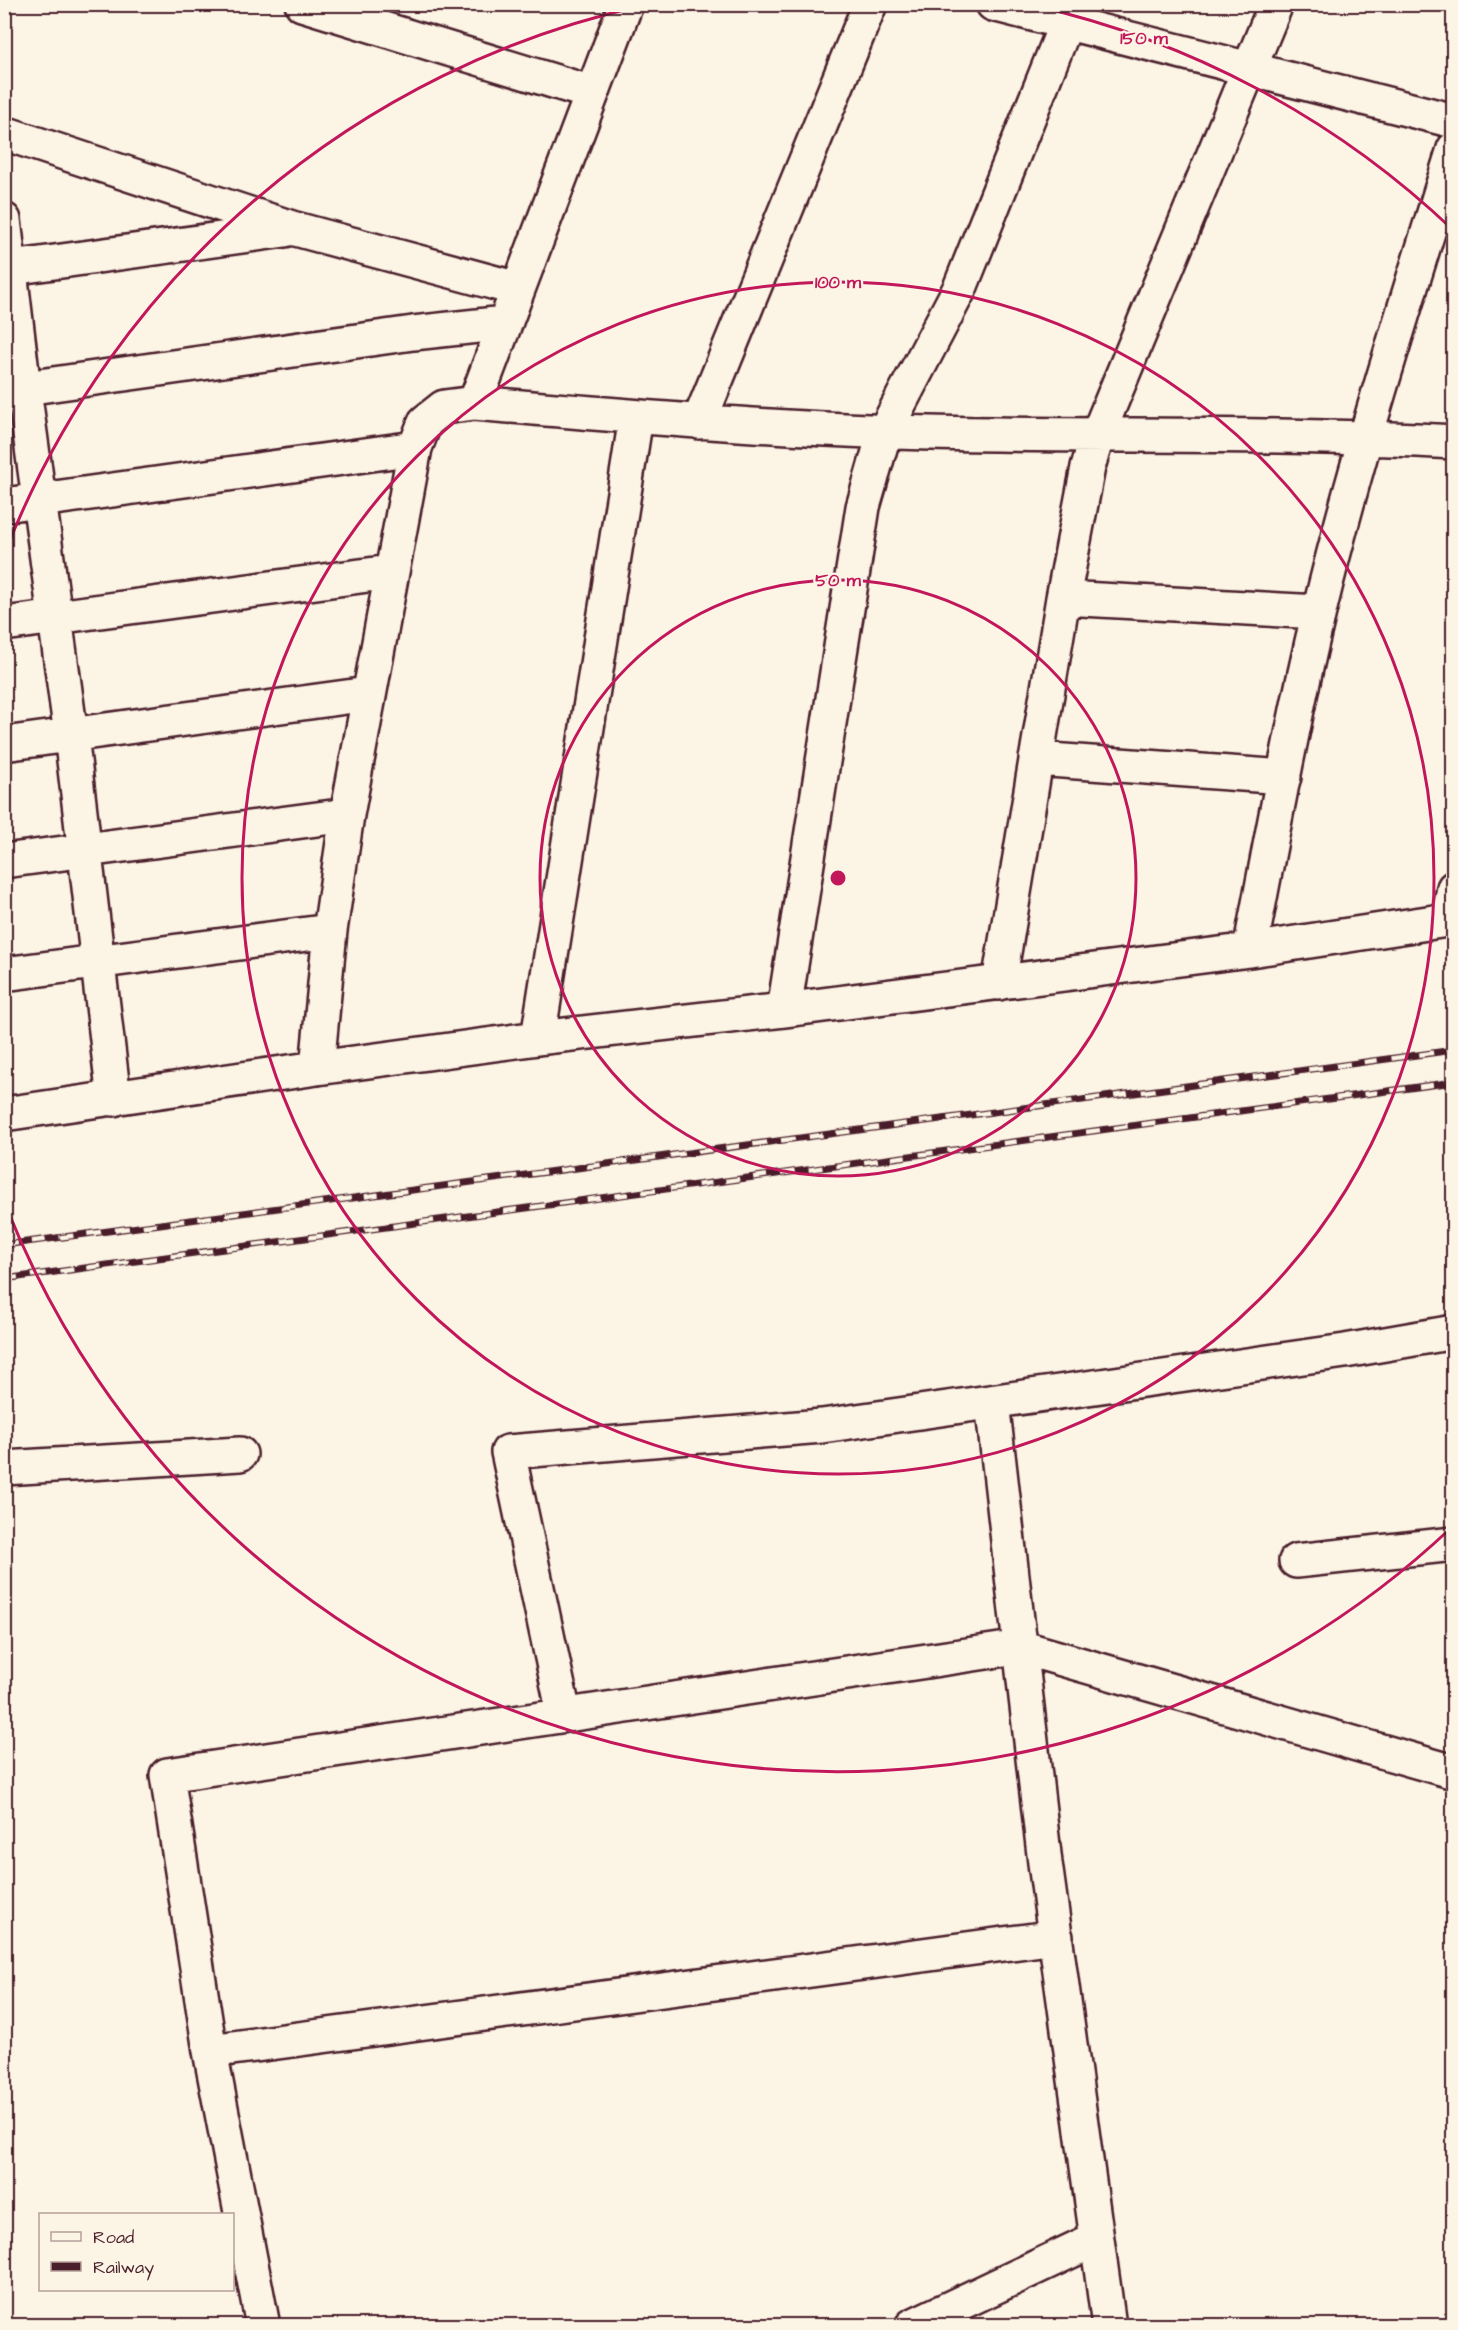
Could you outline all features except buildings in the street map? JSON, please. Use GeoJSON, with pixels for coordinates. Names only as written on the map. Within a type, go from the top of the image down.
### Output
{"type":"FeatureCollection","features":[{"type":"Feature","properties":{"kind":"street"},"geometry":{"type":"LineString","coordinates":[[302,4],[592,93]]}},
{"type":"Feature","properties":{"kind":"street"},"geometry":{"type":"LineString","coordinates":[[475,403],[626,4]]}},
{"type":"Feature","properties":{"kind":"street"},"geometry":{"type":"LineString","coordinates":[[699,422],[870,4]]}},
{"type":"Feature","properties":{"kind":"street"},"geometry":{"type":"LineString","coordinates":[[993,4],[1070,14],[1249,71],[1454,121]]}},
{"type":"Feature","properties":{"kind":"street"},"geometry":{"type":"LineString","coordinates":[[999,983],[1063,598],[1088,467],[1098,434],[1276,4]]}},
{"type":"Feature","properties":{"kind":"street"},"geometry":{"type":"LineString","coordinates":[[784,1010],[863,507],[885,431],[960,288],[1070,14]]}},
{"type":"Feature","properties":{"kind":"street"},"geometry":{"type":"LineString","coordinates":[[4,133],[292,228],[518,289]]}},
{"type":"Feature","properties":{"kind":"street"},"geometry":{"type":"LineString","coordinates":[[1250,950],[1319,612],[1365,437],[1454,149]]}},
{"type":"Feature","properties":{"kind":"street"},"geometry":{"type":"LineString","coordinates":[[4,220],[14,390],[39,500],[56,618],[114,1099]]}},
{"type":"Feature","properties":{"kind":"street"},"geometry":{"type":"LineString","coordinates":[[7,268],[292,228]]}},
{"type":"Feature","properties":{"kind":"street"},"geometry":{"type":"LineString","coordinates":[[14,390],[412,333],[505,323]]}},
{"type":"Feature","properties":{"kind":"street"},"geometry":{"type":"LineString","coordinates":[[317,1068],[330,931],[347,815],[390,572],[415,447],[425,422],[444,407],[475,403],[699,422],[885,431],[1365,437],[1454,442]]}},
{"type":"Feature","properties":{"kind":"street"},"geometry":{"type":"LineString","coordinates":[[538,1038],[636,417]]}},
{"type":"Feature","properties":{"kind":"street"},"geometry":{"type":"LineString","coordinates":[[4,505],[415,447]]}},
{"type":"Feature","properties":{"kind":"street"},"geometry":{"type":"LineString","coordinates":[[4,624],[390,572]]}},
{"type":"Feature","properties":{"kind":"street"},"geometry":{"type":"LineString","coordinates":[[1063,598],[1319,612]]}},
{"type":"Feature","properties":{"kind":"street"},"geometry":{"type":"LineString","coordinates":[[4,744],[368,694]]}},
{"type":"Feature","properties":{"kind":"street"},"geometry":{"type":"LineString","coordinates":[[1036,759],[1284,777]]}},
{"type":"Feature","properties":{"kind":"street"},"geometry":{"type":"LineString","coordinates":[[4,861],[347,815]]}},
{"type":"Feature","properties":{"kind":"street"},"geometry":{"type":"LineString","coordinates":[[4,1114],[538,1038],[999,983],[1250,950],[1451,920],[1454,888]]}},
{"type":"Feature","properties":{"kind":"street"},"geometry":{"type":"LineString","coordinates":[[4,974],[330,931]]}},
{"type":"Feature","properties":{"kind":"street"},"geometry":{"type":"LineString","coordinates":[[564,1714],[508,1452],[822,1426],[1345,1351],[1454,1332]]}},
{"type":"Feature","properties":{"kind":"street"},"geometry":{"type":"LineString","coordinates":[[992,1401],[1056,1937],[1109,2325]]}},
{"type":"Feature","properties":{"kind":"street"},"geometry":{"type":"LineString","coordinates":[[4,1468],[240,1454]]}},
{"type":"Feature","properties":{"kind":"street"},"geometry":{"type":"LineString","coordinates":[[1296,1561],[1454,1544]]}},
{"type":"Feature","properties":{"kind":"street"},"geometry":{"type":"LineString","coordinates":[[262,2325],[210,2051],[167,1775],[1020,1647],[1454,1772]]}},
{"type":"Feature","properties":{"kind":"street"},"geometry":{"type":"LineString","coordinates":[[210,2051],[1056,1937]]}},
{"type":"Feature","properties":{"kind":"street"},"geometry":{"type":"LineString","coordinates":[[912,2325],[1096,2239]]}},
{"type":"Feature","properties":{"kind":"railway"},"geometry":{"type":"LineString","coordinates":[[4,1245],[1454,1050]]}},
{"type":"Feature","properties":{"kind":"railway"},"geometry":{"type":"LineString","coordinates":[[4,1279],[1454,1082]]}}]}
